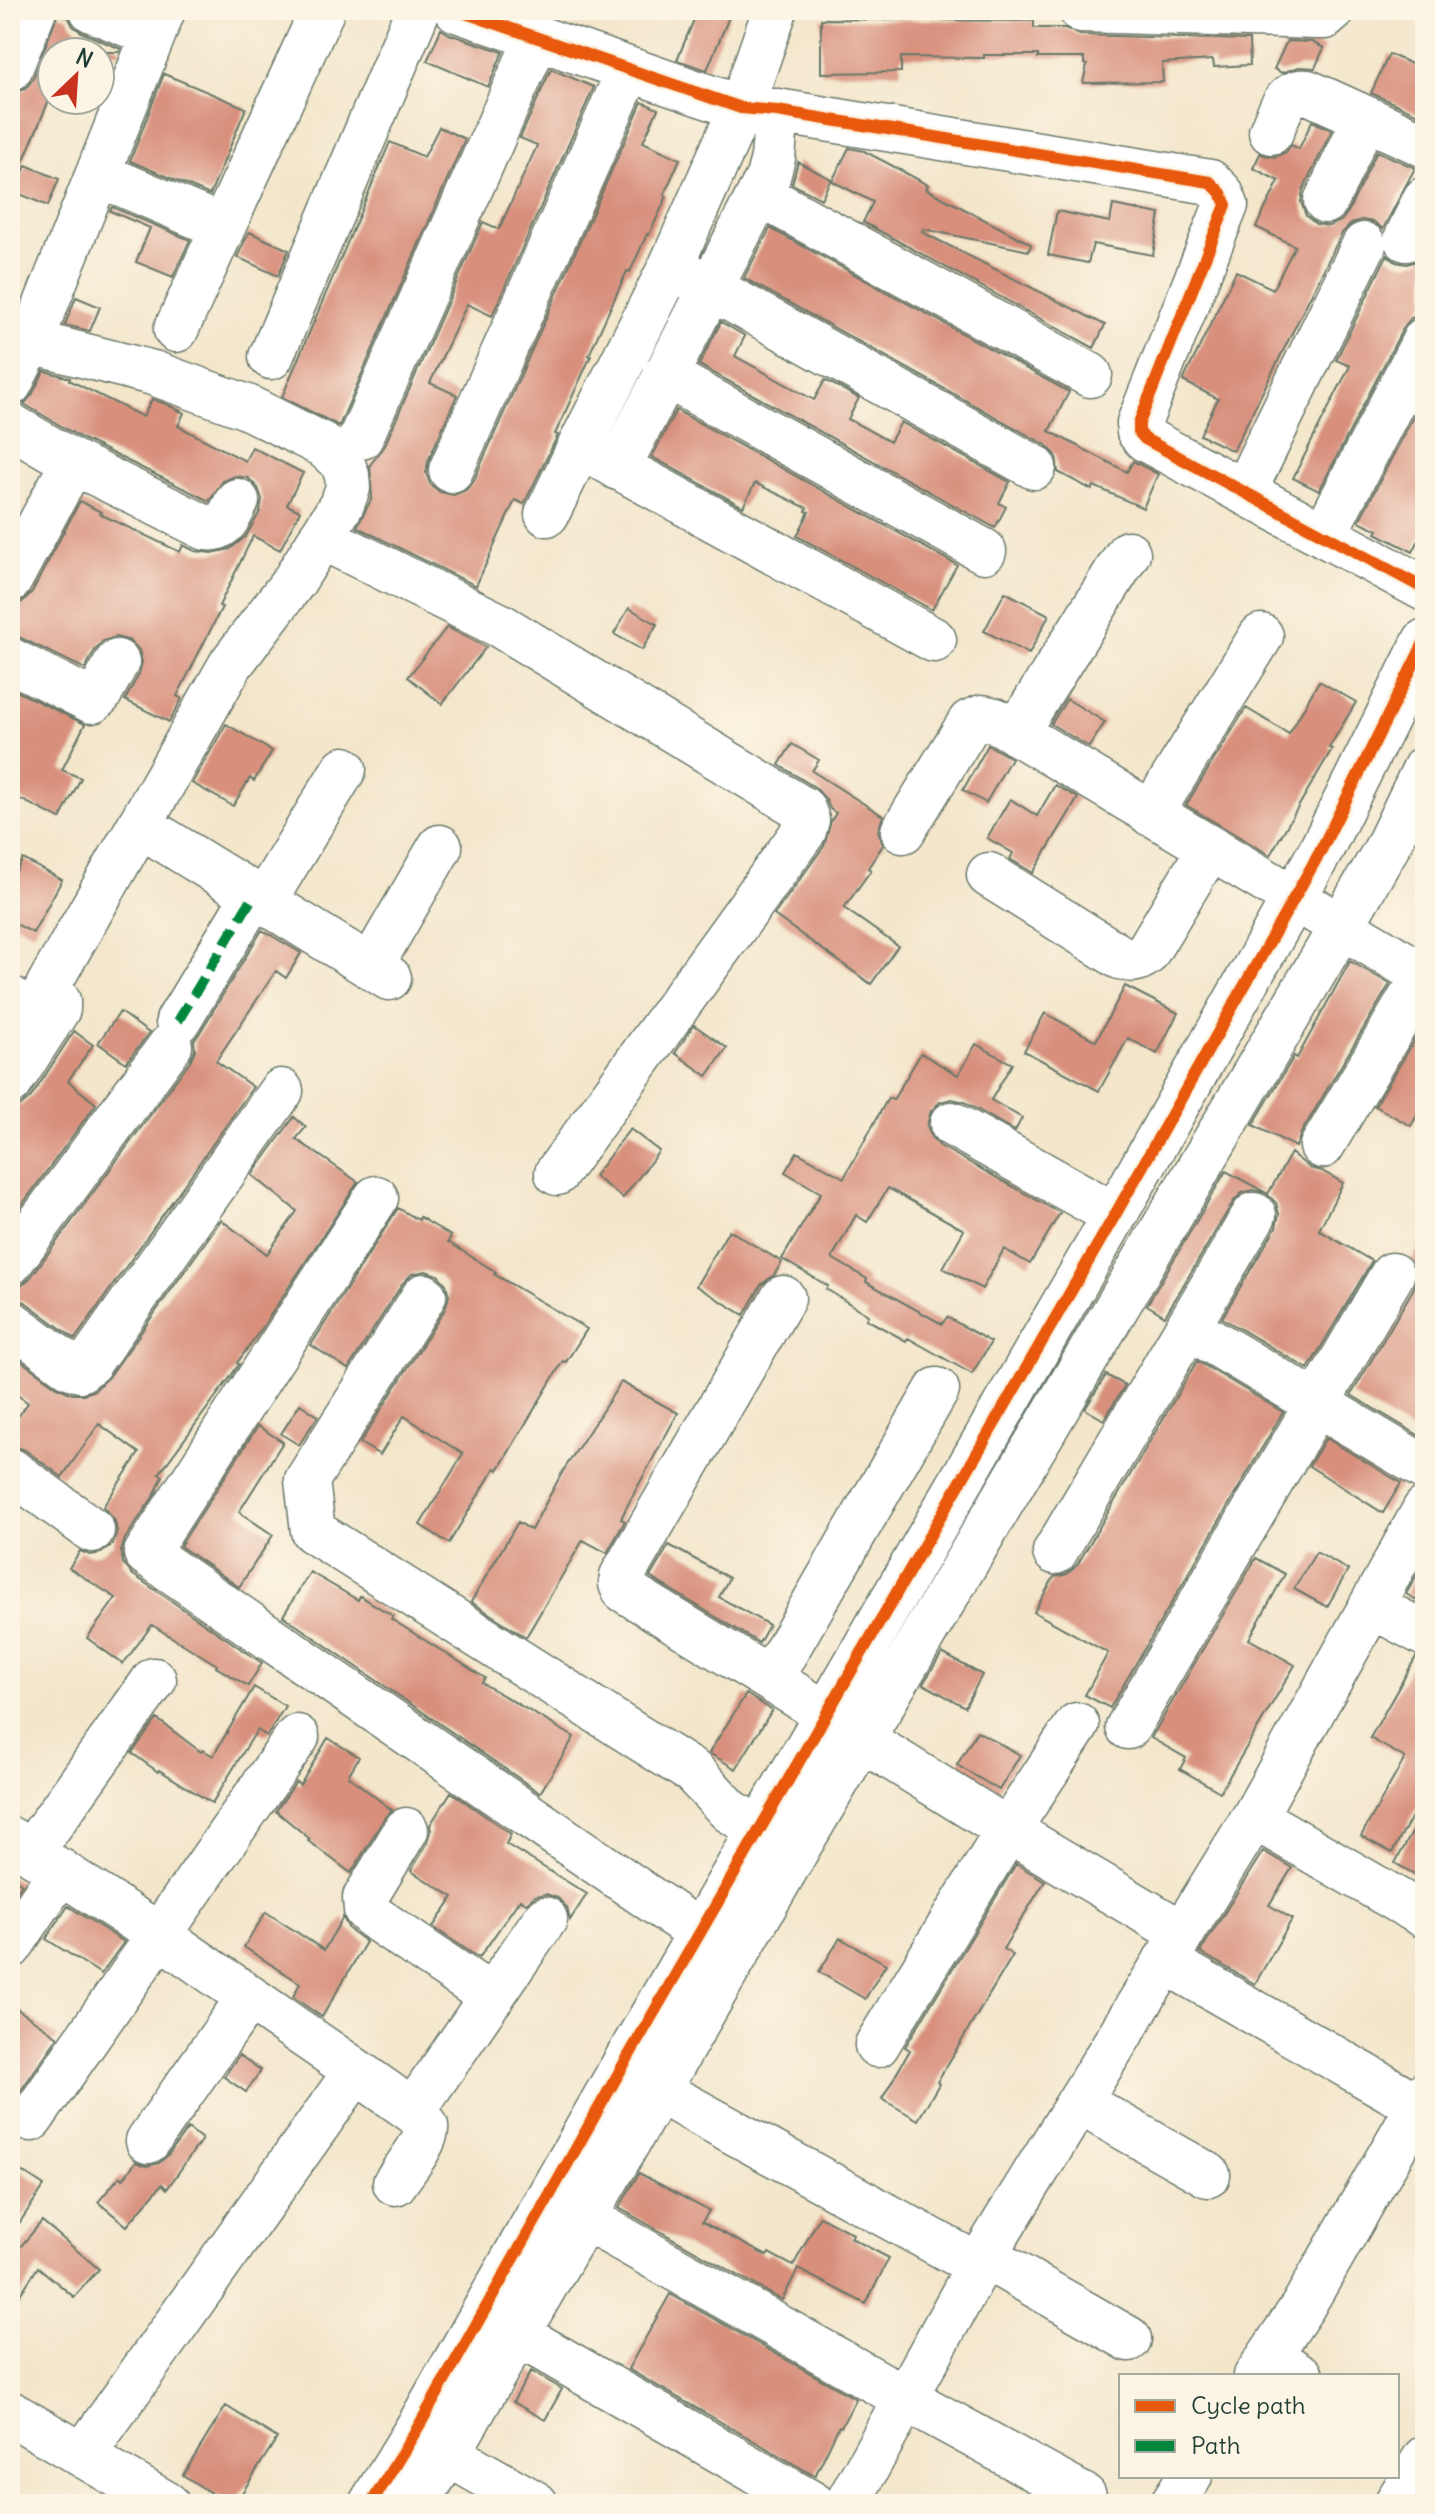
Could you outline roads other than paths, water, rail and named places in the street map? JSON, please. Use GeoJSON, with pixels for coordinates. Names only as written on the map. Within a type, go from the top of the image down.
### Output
{"type":"FeatureCollection","features":[{"type":"Feature","properties":{"kind":"street"},"geometry":{"type":"LineString","coordinates":[[10,69],[34,10]]}},
{"type":"Feature","properties":{"kind":"street"},"geometry":{"type":"LineString","coordinates":[[10,384],[31,342],[158,23],[92,10]]}},
{"type":"Feature","properties":{"kind":"street"},"geometry":{"type":"LineString","coordinates":[[271,357],[418,10]]}},
{"type":"Feature","properties":{"kind":"street"},"geometry":{"type":"LineString","coordinates":[[457,10],[534,27],[629,70],[759,109],[1210,182],[1221,193],[1226,205],[1139,423],[1139,432],[1145,439],[1425,589]]}},
{"type":"Feature","properties":{"kind":"street"},"geometry":{"type":"LineString","coordinates":[[547,514],[671,266],[759,109],[775,10]]}},
{"type":"Feature","properties":{"kind":"street"},"geometry":{"type":"LineString","coordinates":[[1081,10],[1325,17],[1333,10]]}},
{"type":"Feature","properties":{"kind":"street"},"geometry":{"type":"LineString","coordinates":[[176,330],[322,11]]}},
{"type":"Feature","properties":{"kind":"street"},"geometry":{"type":"LineString","coordinates":[[361,437],[534,27]]}},
{"type":"Feature","properties":{"kind":"street"},"geometry":{"type":"LineString","coordinates":[[451,470],[629,70]]}},
{"type":"Feature","properties":{"kind":"street"},"geometry":{"type":"LineString","coordinates":[[1271,132],[1285,101],[1299,91],[1308,92],[1425,145]]}},
{"type":"Feature","properties":{"kind":"street"},"geometry":{"type":"LineString","coordinates":[[618,468],[768,177],[773,158],[759,109]]}},
{"type":"Feature","properties":{"kind":"street"},"geometry":{"type":"LineString","coordinates":[[1326,201],[1365,118]]}},
{"type":"Feature","properties":{"kind":"street"},"geometry":{"type":"LineString","coordinates":[[98,174],[222,227]]}},
{"type":"Feature","properties":{"kind":"street"},"geometry":{"type":"LineString","coordinates":[[759,194],[1090,375]]}},
{"type":"Feature","properties":{"kind":"street"},"geometry":{"type":"LineString","coordinates":[[1406,239],[1425,199]]}},
{"type":"Feature","properties":{"kind":"street"},"geometry":{"type":"LineString","coordinates":[[1244,492],[1364,245]]}},
{"type":"Feature","properties":{"kind":"street"},"geometry":{"type":"LineString","coordinates":[[671,266],[1034,467]]}},
{"type":"Feature","properties":{"kind":"street"},"geometry":{"type":"LineString","coordinates":[[1324,535],[1425,339]]}},
{"type":"Feature","properties":{"kind":"street"},"geometry":{"type":"LineString","coordinates":[[10,1083],[58,1009],[58,1001],[48,986],[231,664],[294,581],[342,504],[348,488],[342,462],[323,445],[247,407],[153,373],[31,342]]}},
{"type":"Feature","properties":{"kind":"street"},"geometry":{"type":"LineString","coordinates":[[665,375],[984,551]]}},
{"type":"Feature","properties":{"kind":"street"},"geometry":{"type":"LineString","coordinates":[[10,425],[73,462],[206,528],[216,530],[223,526],[237,501]]}},
{"type":"Feature","properties":{"kind":"street"},"geometry":{"type":"LineString","coordinates":[[580,446],[934,640]]}},
{"type":"Feature","properties":{"kind":"street"},"geometry":{"type":"LineString","coordinates":[[10,580],[73,462]]}},
{"type":"Feature","properties":{"kind":"street"},"geometry":{"type":"LineString","coordinates":[[321,537],[501,626],[803,809],[807,820],[804,831],[557,1173]]}},
{"type":"Feature","properties":{"kind":"street"},"geometry":{"type":"LineString","coordinates":[[1016,733],[1128,553]]}},
{"type":"Feature","properties":{"kind":"street"},"geometry":{"type":"LineString","coordinates":[[1151,814],[1261,636]]}},
{"type":"Feature","properties":{"kind":"street"},"geometry":{"type":"LineString","coordinates":[[371,2504],[420,2424],[1115,1215],[1320,852],[1425,641]]}},
{"type":"Feature","properties":{"kind":"street"},"geometry":{"type":"LineString","coordinates":[[10,660],[92,701],[99,695],[117,662]]}},
{"type":"Feature","properties":{"kind":"street"},"geometry":{"type":"LineString","coordinates":[[903,831],[970,722],[982,717],[995,720],[1425,976],[1322,1146]]}},
{"type":"Feature","properties":{"kind":"street"},"geometry":{"type":"LineString","coordinates":[[416,2504],[448,2454],[803,1839],[1341,927],[1386,849],[1425,768]]}},
{"type":"Feature","properties":{"kind":"street"},"geometry":{"type":"LineString","coordinates":[[10,1263],[174,1034],[344,769]]}},
{"type":"Feature","properties":{"kind":"street"},"geometry":{"type":"LineString","coordinates":[[140,825],[380,972],[440,847]]}},
{"type":"Feature","properties":{"kind":"street"},"geometry":{"type":"LineString","coordinates":[[989,875],[1131,961],[1146,954],[1209,849]]}},
{"type":"Feature","properties":{"kind":"street"},"geometry":{"type":"LineString","coordinates":[[10,998],[48,1025]]}},
{"type":"Feature","properties":{"kind":"street"},"geometry":{"type":"LineString","coordinates":[[10,1322],[71,1367],[80,1370],[89,1363],[281,1091]]}},
{"type":"Feature","properties":{"kind":"street"},"geometry":{"type":"LineString","coordinates":[[952,1124],[1115,1215]]}},
{"type":"Feature","properties":{"kind":"street"},"geometry":{"type":"LineString","coordinates":[[376,1198],[146,1553],[700,1933]]}},
{"type":"Feature","properties":{"kind":"street"},"geometry":{"type":"LineString","coordinates":[[1055,1552],[1254,1215]]}},
{"type":"Feature","properties":{"kind":"street"},"geometry":{"type":"LineString","coordinates":[[1128,1727],[1392,1275]]}},
{"type":"Feature","properties":{"kind":"street"},"geometry":{"type":"LineString","coordinates":[[424,1296],[307,1480],[313,1531],[693,1772],[730,1811],[761,1830]]}},
{"type":"Feature","properties":{"kind":"street"},"geometry":{"type":"LineString","coordinates":[[783,1298],[622,1576],[621,1584],[624,1590],[827,1714]]}},
{"type":"Feature","properties":{"kind":"street"},"geometry":{"type":"LineString","coordinates":[[1188,1327],[1425,1468]]}},
{"type":"Feature","properties":{"kind":"street"},"geometry":{"type":"LineString","coordinates":[[770,1679],[937,1390]]}},
{"type":"Feature","properties":{"kind":"street"},"geometry":{"type":"LineString","coordinates":[[10,1470],[92,1530]]}},
{"type":"Feature","properties":{"kind":"street"},"geometry":{"type":"LineString","coordinates":[[847,2504],[981,2261],[1254,1817],[1425,1509]]}},
{"type":"Feature","properties":{"kind":"street"},"geometry":{"type":"LineString","coordinates":[[1372,1606],[1425,1634]]}},
{"type":"Feature","properties":{"kind":"street"},"geometry":{"type":"LineString","coordinates":[[10,1947],[34,1854],[154,1680]]}},
{"type":"Feature","properties":{"kind":"street"},"geometry":{"type":"LineString","coordinates":[[877,2045],[1008,1830],[1077,1725]]}},
{"type":"Feature","properties":{"kind":"street"},"geometry":{"type":"LineString","coordinates":[[31,2119],[297,1737]]}},
{"type":"Feature","properties":{"kind":"street"},"geometry":{"type":"LineString","coordinates":[[863,1740],[1008,1830],[1173,1947],[1422,2100],[1303,2306],[1276,2369]]}},
{"type":"Feature","properties":{"kind":"street"},"geometry":{"type":"LineString","coordinates":[[1254,1817],[1425,1916]]}},
{"type":"Feature","properties":{"kind":"street"},"geometry":{"type":"LineString","coordinates":[[406,1830],[365,1898],[366,1910],[492,1997]]}},
{"type":"Feature","properties":{"kind":"street"},"geometry":{"type":"LineString","coordinates":[[34,1854],[159,1935],[424,2121],[427,2130],[424,2140],[395,2183]]}},
{"type":"Feature","properties":{"kind":"street"},"geometry":{"type":"LineString","coordinates":[[413,2111],[545,1919]]}},
{"type":"Feature","properties":{"kind":"street"},"geometry":{"type":"LineString","coordinates":[[148,2141],[249,1997]]}},
{"type":"Feature","properties":{"kind":"street"},"geometry":{"type":"LineString","coordinates":[[83,2455],[356,2071]]}},
{"type":"Feature","properties":{"kind":"street"},"geometry":{"type":"LineString","coordinates":[[659,2091],[1129,2339]]}},
{"type":"Feature","properties":{"kind":"street"},"geometry":{"type":"LineString","coordinates":[[1079,2102],[1208,2175]]}},
{"type":"Feature","properties":{"kind":"street"},"geometry":{"type":"LineString","coordinates":[[585,2218],[1084,2496]]}},
{"type":"Feature","properties":{"kind":"street"},"geometry":{"type":"LineString","coordinates":[[517,2334],[813,2504]]}},
{"type":"Feature","properties":{"kind":"street"},"geometry":{"type":"LineString","coordinates":[[10,2413],[167,2504]]}},
{"type":"Feature","properties":{"kind":"street"},"geometry":{"type":"LineString","coordinates":[[1396,2504],[1425,2458],[1399,2441]]}},
{"type":"Feature","properties":{"kind":"street"},"geometry":{"type":"LineString","coordinates":[[448,2454],[536,2504]]}},
{"type":"Feature","properties":{"kind":"street"},"geometry":{"type":"LineString","coordinates":[[1172,2504],[1189,2478]]}}]}
